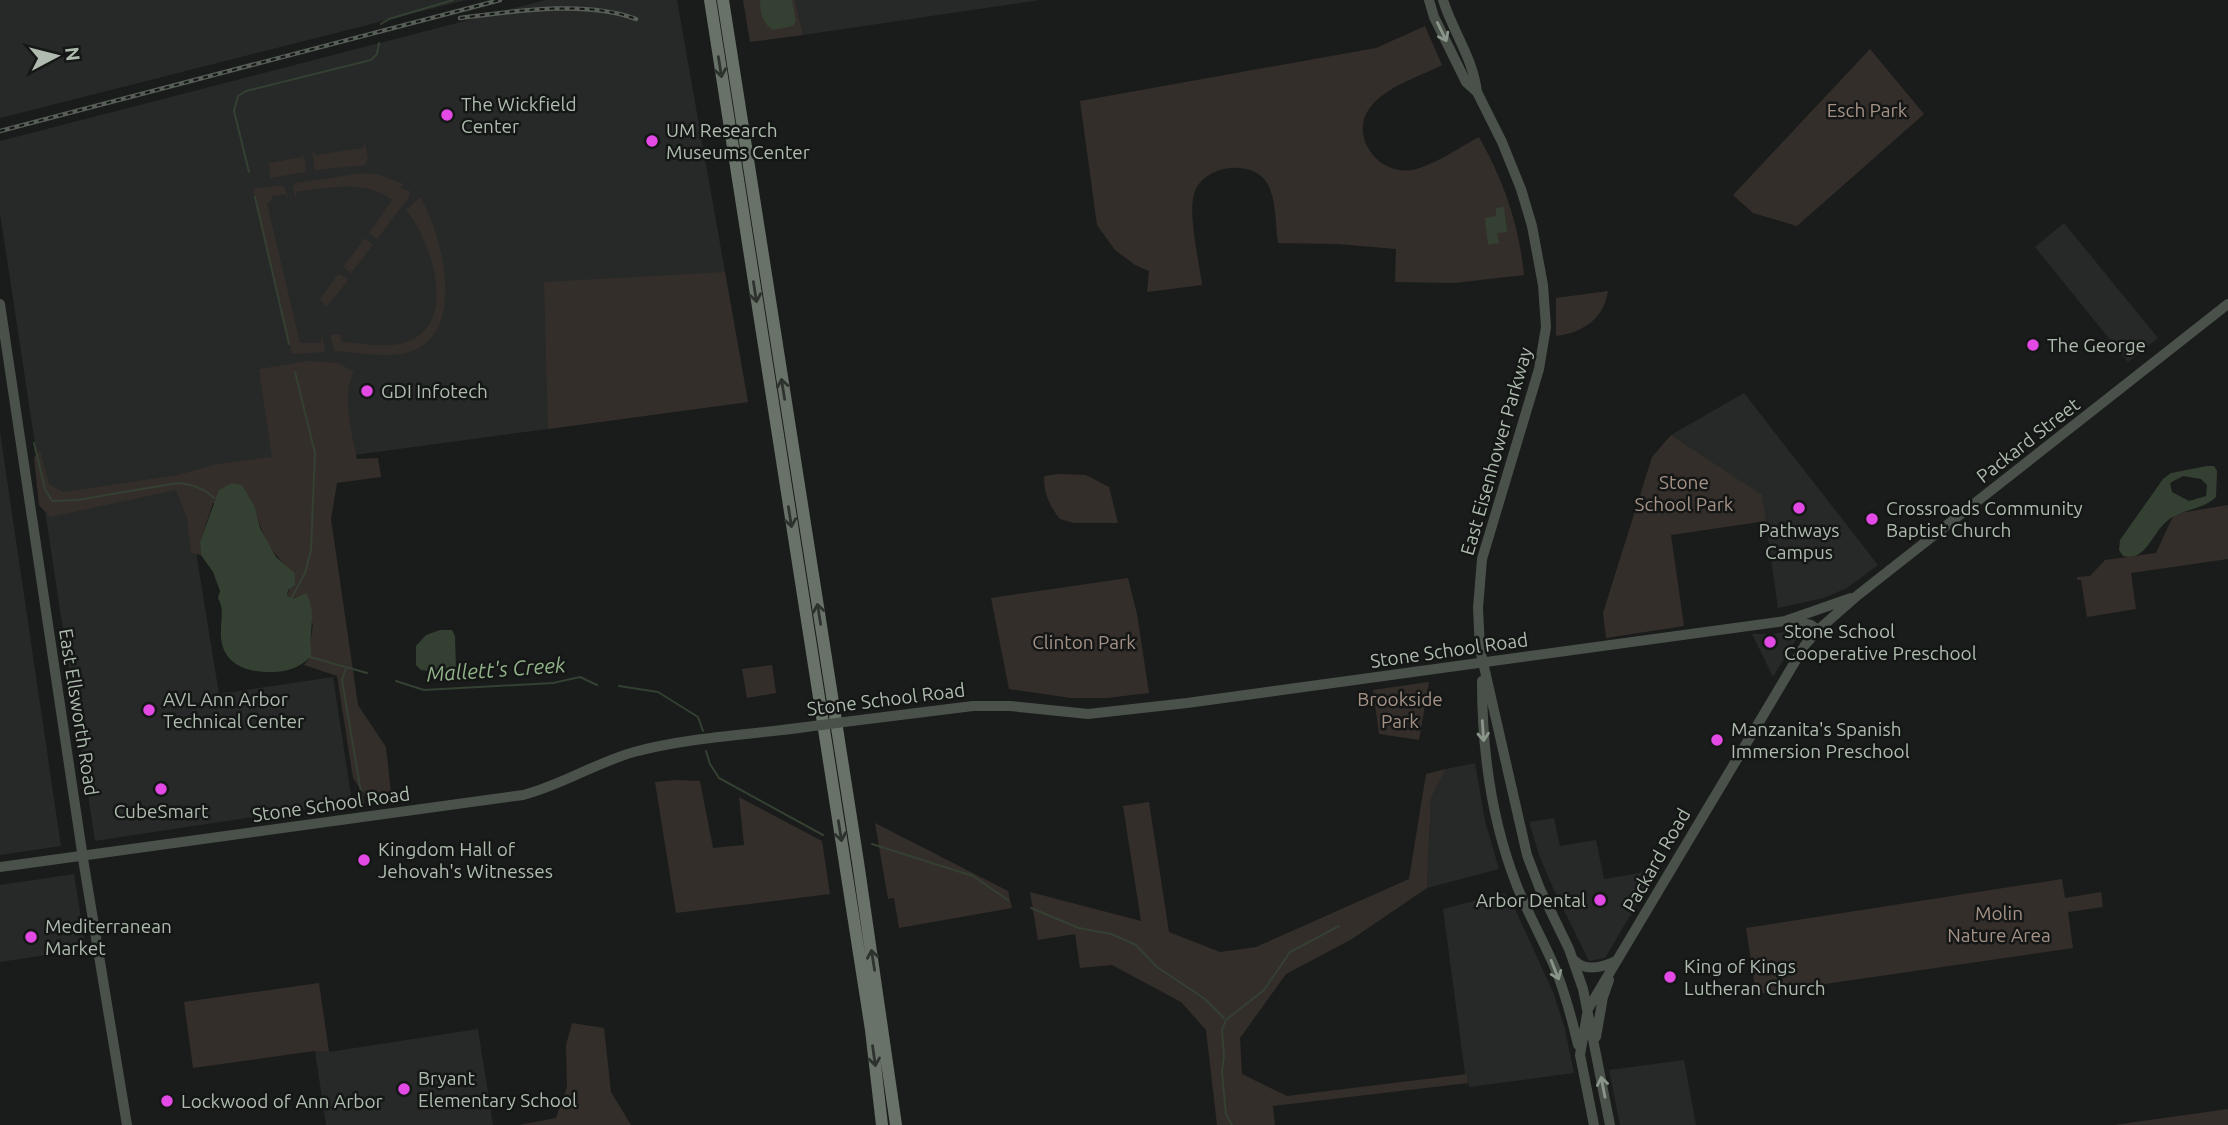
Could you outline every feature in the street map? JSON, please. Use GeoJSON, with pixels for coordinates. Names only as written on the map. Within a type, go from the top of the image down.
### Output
{"type":"FeatureCollection","features":[{"type":"Feature","properties":{"kind":"highway"},"geometry":{"type":"LineString","coordinates":[[710,0],[871,1030],[883,1125]]}},
{"type":"Feature","properties":{"kind":"highway"},"geometry":{"type":"LineString","coordinates":[[723,0],[860,875],[896,1125]]}},
{"type":"Feature","properties":{"kind":"main road","name":"East Eisenhower Parkway"},"geometry":{"type":"LineString","coordinates":[[1429,0],[1434,17],[1466,82],[1477,92]]}},
{"type":"Feature","properties":{"kind":"main road","name":"East Eisenhower Parkway"},"geometry":{"type":"LineString","coordinates":[[1443,0],[1475,71],[1477,92],[1506,150],[1521,189],[1537,247],[1546,317],[1545,337],[1539,369],[1482,559],[1478,611],[1483,663],[1483,734],[1497,824],[1510,868],[1559,981],[1580,1055]]}},
{"type":"Feature","properties":{"kind":"main road","name":"East Ellsworth Road"},"geometry":{"type":"LineString","coordinates":[[0,304],[82,855],[127,1125]]}},
{"type":"Feature","properties":{"kind":"main road","name":"Packard Street"},"geometry":{"type":"LineString","coordinates":[[1818,630],[2228,304]]}},
{"type":"Feature","properties":{"kind":"main road"},"geometry":{"type":"LineString","coordinates":[[1785,621],[1858,596]]}},
{"type":"Feature","properties":{"kind":"main road","name":"Stone School Road"},"geometry":{"type":"LineString","coordinates":[[0,867],[523,795],[548,788],[622,756],[647,749],[806,727],[989,705],[1106,713],[1785,621]]}},
{"type":"Feature","properties":{"kind":"main road"},"geometry":{"type":"LineString","coordinates":[[1785,621],[1802,622],[1818,630]]}},
{"type":"Feature","properties":{"kind":"main road","name":"Packard Road"},"geometry":{"type":"LineString","coordinates":[[1594,1125],[1580,1055],[1588,1009],[1795,659],[1818,630]]}},
{"type":"Feature","properties":{"kind":"main road","name":"East Eisenhower Parkway"},"geometry":{"type":"LineString","coordinates":[[1483,663],[1527,855],[1572,957],[1588,1009],[1595,1048]]}},
{"type":"Feature","properties":{"kind":"main road"},"geometry":{"type":"LineString","coordinates":[[1497,824],[1505,818],[1512,820],[1520,845],[1527,855]]}},
{"type":"Feature","properties":{"kind":"main road"},"geometry":{"type":"LineString","coordinates":[[1527,910],[1535,917],[1543,933],[1550,935],[1560,930]]}},
{"type":"Feature","properties":{"kind":"main road"},"geometry":{"type":"LineString","coordinates":[[1572,957],[1588,968],[1616,963]]}},
{"type":"Feature","properties":{"kind":"main road"},"geometry":{"type":"LineString","coordinates":[[1610,1125],[1595,1048],[1603,997],[1616,963]]}},
{"type":"Feature","properties":{"kind":"shaded area"},"geometry":{"type":"Polygon","coordinates":[[[0,0],[466,0],[0,118],[0,0]]]}},
{"type":"Feature","properties":{"kind":"shaded area"},"geometry":{"type":"Polygon","coordinates":[[[546,0],[677,0],[748,402],[184,478],[219,694],[333,677],[352,802],[95,841],[0,213],[0,141],[546,0]]]}},
{"type":"Feature","properties":{"kind":"shaded area"},"geometry":{"type":"Polygon","coordinates":[[[760,0],[792,0],[796,21],[793,26],[773,30],[769,27],[762,17],[760,0]]]}},
{"type":"Feature","properties":{"kind":"shaded area"},"geometry":{"type":"Polygon","coordinates":[[[795,0],[1040,0],[803,35],[795,0]]]}},
{"type":"Feature","properties":{"kind":"shaded area"},"geometry":{"type":"Polygon","coordinates":[[[1504,207],[1507,232],[1497,233],[1499,243],[1488,245],[1485,218],[1496,216],[1496,208],[1504,207]]]}},
{"type":"Feature","properties":{"kind":"shaded area"},"geometry":{"type":"Polygon","coordinates":[[[2064,223],[2158,338],[2128,362],[2035,247],[2064,223]]]}},
{"type":"Feature","properties":{"kind":"shaded area","name":"Pathways Campus"},"geometry":{"type":"Polygon","coordinates":[[[1744,393],[1878,565],[1847,588],[1824,598],[1778,608],[1762,496],[1671,435],[1744,393]]]}},
{"type":"Feature","properties":{"kind":"shaded area"},"geometry":{"type":"Polygon","coordinates":[[[0,432],[61,846],[0,855],[0,432]]]}},
{"type":"Feature","properties":{"kind":"shaded area"},"geometry":{"type":"Polygon","coordinates":[[[2214,466],[2217,471],[2216,497],[2205,505],[2167,521],[2137,555],[2123,556],[2119,550],[2120,540],[2163,479],[2171,473],[2214,466]],[[2183,476],[2170,483],[2172,492],[2189,501],[2206,496],[2207,485],[2201,479],[2183,476]]]}},
{"type":"Feature","properties":{"kind":"shaded area"},"geometry":{"type":"Polygon","coordinates":[[[232,483],[242,485],[255,507],[260,528],[276,557],[295,573],[295,585],[288,590],[287,596],[294,599],[306,593],[309,601],[312,616],[312,655],[290,670],[263,672],[244,668],[236,664],[224,651],[222,610],[218,598],[220,591],[213,572],[201,555],[200,542],[219,490],[232,483]]]}},
{"type":"Feature","properties":{"kind":"shaded area"},"geometry":{"type":"Polygon","coordinates":[[[1800,629],[1773,677],[1752,634],[1773,634],[1800,629]]]}},
{"type":"Feature","properties":{"kind":"shaded area"},"geometry":{"type":"Polygon","coordinates":[[[440,630],[452,630],[455,636],[456,669],[452,674],[421,670],[416,665],[416,646],[426,635],[440,630]]]}},
{"type":"Feature","properties":{"kind":"shaded area"},"geometry":{"type":"Polygon","coordinates":[[[1475,763],[1485,821],[1499,869],[1427,888],[1431,798],[1446,769],[1475,763]]]}},
{"type":"Feature","properties":{"kind":"shaded area"},"geometry":{"type":"Polygon","coordinates":[[[1554,818],[1560,846],[1596,840],[1604,879],[1657,870],[1605,958],[1589,961],[1539,855],[1529,822],[1554,818]]]}},
{"type":"Feature","properties":{"kind":"shaded area"},"geometry":{"type":"Polygon","coordinates":[[[74,874],[86,949],[0,962],[0,885],[74,874]]]}},
{"type":"Feature","properties":{"kind":"shaded area"},"geometry":{"type":"Polygon","coordinates":[[[1504,893],[1511,900],[1553,992],[1565,1029],[1574,1073],[1469,1087],[1443,909],[1504,893]]]}},
{"type":"Feature","properties":{"kind":"shaded area","name":"Bryant Elementary School"},"geometry":{"type":"Polygon","coordinates":[[[478,1029],[493,1125],[326,1125],[315,1051],[329,1052],[478,1029]]]}},
{"type":"Feature","properties":{"kind":"shaded area"},"geometry":{"type":"Polygon","coordinates":[[[1684,1060],[1696,1125],[1620,1125],[1609,1070],[1684,1060]]]}},
{"type":"Feature","properties":{"kind":"green space"},"geometry":{"type":"Polygon","coordinates":[[[743,0],[795,0],[803,35],[750,42],[743,0]]]}},
{"type":"Feature","properties":{"kind":"green space"},"geometry":{"type":"Polygon","coordinates":[[[1425,26],[1442,65],[1402,83],[1376,101],[1364,120],[1366,143],[1380,162],[1403,170],[1432,163],[1479,137],[1509,204],[1524,275],[1454,283],[1395,282],[1396,249],[1278,243],[1274,202],[1269,187],[1257,173],[1236,168],[1215,172],[1206,177],[1194,194],[1193,226],[1202,285],[1147,292],[1149,271],[1135,265],[1115,250],[1097,225],[1080,101],[1376,48],[1425,26]]]}},
{"type":"Feature","properties":{"kind":"green space","name":"Esch Park"},"geometry":{"type":"Polygon","coordinates":[[[1870,49],[1924,114],[1797,226],[1753,213],[1733,195],[1870,49]]]}},
{"type":"Feature","properties":{"kind":"green space"},"geometry":{"type":"Polygon","coordinates":[[[365,143],[368,160],[365,165],[315,170],[312,151],[316,155],[363,148],[365,143]]]}},
{"type":"Feature","properties":{"kind":"green space"},"geometry":{"type":"Polygon","coordinates":[[[304,153],[306,172],[270,178],[269,163],[303,157],[304,153]]]}},
{"type":"Feature","properties":{"kind":"green space"},"geometry":{"type":"Polygon","coordinates":[[[363,173],[380,175],[404,184],[401,188],[410,191],[409,197],[377,239],[369,233],[392,200],[381,193],[358,187],[333,187],[296,192],[295,197],[293,187],[296,183],[363,173]]]}},
{"type":"Feature","properties":{"kind":"green space"},"geometry":{"type":"Polygon","coordinates":[[[281,185],[285,188],[288,199],[285,194],[272,196],[267,203],[300,343],[321,343],[321,338],[325,352],[292,354],[253,189],[281,185]]]}},
{"type":"Feature","properties":{"kind":"green space"},"geometry":{"type":"Polygon","coordinates":[[[420,197],[436,233],[445,279],[445,301],[440,322],[431,339],[415,350],[396,355],[334,351],[330,335],[340,334],[342,342],[400,344],[423,332],[432,317],[436,300],[436,280],[424,241],[406,210],[420,197]]]}},
{"type":"Feature","properties":{"kind":"green space"},"geometry":{"type":"Polygon","coordinates":[[[365,238],[373,245],[351,273],[343,267],[365,238]]]}},
{"type":"Feature","properties":{"kind":"green space"},"geometry":{"type":"Polygon","coordinates":[[[725,272],[748,402],[548,429],[544,282],[725,272]]]}},
{"type":"Feature","properties":{"kind":"green space"},"geometry":{"type":"Polygon","coordinates":[[[338,274],[347,278],[347,282],[326,307],[320,299],[338,274]]]}},
{"type":"Feature","properties":{"kind":"green space"},"geometry":{"type":"Polygon","coordinates":[[[1608,291],[1597,317],[1575,332],[1556,336],[1556,298],[1608,291]]]}},
{"type":"Feature","properties":{"kind":"green space"},"geometry":{"type":"Polygon","coordinates":[[[308,361],[338,363],[354,372],[348,392],[348,404],[357,459],[378,458],[381,477],[337,483],[331,519],[358,705],[386,747],[391,793],[370,803],[353,778],[337,676],[304,665],[312,655],[310,646],[313,624],[293,599],[287,596],[295,573],[269,544],[255,507],[213,503],[200,542],[201,555],[191,553],[187,518],[176,490],[50,517],[39,505],[34,458],[40,450],[49,484],[64,492],[178,475],[217,464],[272,457],[259,369],[308,361]]]}},
{"type":"Feature","properties":{"kind":"green space","name":"Stone School Park"},"geometry":{"type":"Polygon","coordinates":[[[1671,435],[1762,495],[1766,521],[1671,535],[1684,626],[1606,638],[1603,613],[1652,457],[1671,435]]]}},
{"type":"Feature","properties":{"kind":"green space"},"geometry":{"type":"Polygon","coordinates":[[[1086,475],[1109,487],[1118,523],[1074,523],[1060,519],[1048,499],[1044,476],[1086,475]]]}},
{"type":"Feature","properties":{"kind":"green space"},"geometry":{"type":"Polygon","coordinates":[[[2228,505],[2228,559],[2131,573],[2136,609],[2087,617],[2081,580],[2077,580],[2077,577],[2090,576],[2105,560],[2156,553],[2174,514],[2228,505]]]}},
{"type":"Feature","properties":{"kind":"green space","name":"Clinton Park"},"geometry":{"type":"Polygon","coordinates":[[[1128,578],[1137,614],[1149,693],[1107,698],[1071,698],[1009,689],[991,598],[1128,578]]]}},
{"type":"Feature","properties":{"kind":"green space"},"geometry":{"type":"Polygon","coordinates":[[[772,665],[776,693],[747,698],[742,669],[772,665]]]}},
{"type":"Feature","properties":{"kind":"green space","name":"Brookside Park"},"geometry":{"type":"Polygon","coordinates":[[[1429,682],[1419,740],[1379,734],[1373,690],[1429,682]]]}},
{"type":"Feature","properties":{"kind":"green space"},"geometry":{"type":"Polygon","coordinates":[[[1446,769],[1431,798],[1427,888],[1352,939],[1286,974],[1240,1038],[1242,1074],[1287,1096],[1467,1074],[1468,1083],[1273,1106],[1275,1125],[1217,1125],[1206,1030],[1181,1002],[1112,965],[1080,968],[1075,934],[1038,940],[1030,892],[1141,921],[1123,806],[1149,802],[1169,932],[1220,952],[1256,947],[1409,879],[1426,774],[1446,769]]]}},
{"type":"Feature","properties":{"kind":"green space"},"geometry":{"type":"Polygon","coordinates":[[[700,781],[713,848],[744,845],[739,797],[822,841],[830,894],[676,913],[655,782],[700,781]]]}},
{"type":"Feature","properties":{"kind":"green space"},"geometry":{"type":"Polygon","coordinates":[[[875,823],[1008,891],[1012,908],[899,928],[894,898],[888,899],[875,823]]]}},
{"type":"Feature","properties":{"kind":"green space","name":"Molin Nature Area"},"geometry":{"type":"Polygon","coordinates":[[[2062,879],[2065,898],[2101,892],[2103,907],[2068,912],[2073,948],[1756,994],[1746,928],[2062,879]]]}},
{"type":"Feature","properties":{"kind":"green space"},"geometry":{"type":"Polygon","coordinates":[[[319,983],[329,1052],[314,1051],[193,1068],[184,1002],[319,983]]]}},
{"type":"Feature","properties":{"kind":"green space"},"geometry":{"type":"Polygon","coordinates":[[[572,1023],[604,1028],[611,1092],[631,1125],[519,1125],[556,1118],[567,1087],[566,1045],[572,1023]]]}},
{"type":"Feature","properties":{"kind":"green space"},"geometry":{"type":"Polygon","coordinates":[[[2228,1109],[2228,1125],[2114,1125],[2228,1109]]]}},
{"type":"Feature","properties":{"kind":"waterway","name":"Mallett's Creek"},"geometry":{"type":"LineString","coordinates":[[381,24],[389,19],[453,0]]}},
{"type":"Feature","properties":{"kind":"waterway","name":"Mallett's Creek"},"geometry":{"type":"LineString","coordinates":[[249,172],[234,111],[238,96],[246,91],[371,60],[377,54],[379,43]]}},
{"type":"Feature","properties":{"kind":"waterway","name":"Mallett's Creek"},"geometry":{"type":"LineString","coordinates":[[255,197],[289,344]]}},
{"type":"Feature","properties":{"kind":"waterway","name":"Mallett's Creek"},"geometry":{"type":"LineString","coordinates":[[291,599],[305,573],[311,550],[315,453],[295,372]]}},
{"type":"Feature","properties":{"kind":"waterway"},"geometry":{"type":"LineString","coordinates":[[34,443],[45,489],[52,501],[78,500],[177,483],[197,487],[214,498]]}},
{"type":"Feature","properties":{"kind":"waterway","name":"Mallett's Creek"},"geometry":{"type":"LineString","coordinates":[[310,657],[367,673]]}},
{"type":"Feature","properties":{"kind":"waterway"},"geometry":{"type":"LineString","coordinates":[[346,668],[342,680],[363,804]]}},
{"type":"Feature","properties":{"kind":"waterway","name":"Mallett's Creek"},"geometry":{"type":"LineString","coordinates":[[396,681],[424,690],[553,683],[580,677],[597,685]]}},
{"type":"Feature","properties":{"kind":"waterway","name":"Mallett's Creek"},"geometry":{"type":"LineString","coordinates":[[619,686],[658,692],[698,717],[703,731]]}},
{"type":"Feature","properties":{"kind":"waterway","name":"Mallett's Creek"},"geometry":{"type":"LineString","coordinates":[[706,751],[719,778],[823,835]]}},
{"type":"Feature","properties":{"kind":"waterway","name":"Mallett's Creek"},"geometry":{"type":"LineString","coordinates":[[872,844],[973,876],[1008,900]]}},
{"type":"Feature","properties":{"kind":"waterway","name":"Mallett's Creek"},"geometry":{"type":"LineString","coordinates":[[1031,908],[1079,928],[1111,934],[1136,945],[1157,967],[1205,999],[1224,1018]]}},
{"type":"Feature","properties":{"kind":"waterway"},"geometry":{"type":"LineString","coordinates":[[1232,1125],[1226,1114],[1222,1072],[1222,1030],[1226,1020],[1264,990],[1290,952],[1339,926]]}},
{"type":"Feature","properties":{"kind":"railway"},"geometry":{"type":"LineString","coordinates":[[0,131],[500,0]]}},
{"type":"Feature","properties":{"kind":"railway"},"geometry":{"type":"LineString","coordinates":[[460,18],[526,10],[573,8],[616,13],[636,19]]}},
{"type":"Feature","properties":{"kind":"place","name":"The Wickfield Center"},"geometry":{"type":"Point","coordinates":[447,115]}},
{"type":"Feature","properties":{"kind":"place","name":"UM Research Museums Center"},"geometry":{"type":"Point","coordinates":[652,141]}},
{"type":"Feature","properties":{"kind":"place","name":"The George"},"geometry":{"type":"Point","coordinates":[2033,345]}},
{"type":"Feature","properties":{"kind":"place","name":"GDI Infotech"},"geometry":{"type":"Point","coordinates":[367,391]}},
{"type":"Feature","properties":{"kind":"place","name":"Pathways Campus"},"geometry":{"type":"Point","coordinates":[1799,508]}},
{"type":"Feature","properties":{"kind":"place","name":"Crossroads Community Baptist Church"},"geometry":{"type":"Point","coordinates":[1872,519]}},
{"type":"Feature","properties":{"kind":"place","name":"Stone School Cooperative Preschool"},"geometry":{"type":"Point","coordinates":[1770,642]}},
{"type":"Feature","properties":{"kind":"place","name":"AVL Ann Arbor Technical Center"},"geometry":{"type":"Point","coordinates":[149,710]}},
{"type":"Feature","properties":{"kind":"place","name":"Manzanita's Spanish Immersion Preschool"},"geometry":{"type":"Point","coordinates":[1717,740]}},
{"type":"Feature","properties":{"kind":"place","name":"CubeSmart"},"geometry":{"type":"Point","coordinates":[161,789]}},
{"type":"Feature","properties":{"kind":"place","name":"Kingdom Hall of Jehovah's Witnesses"},"geometry":{"type":"Point","coordinates":[364,860]}},
{"type":"Feature","properties":{"kind":"place","name":"Arbor Dental"},"geometry":{"type":"Point","coordinates":[1600,900]}},
{"type":"Feature","properties":{"kind":"place","name":"Mediterranean Market"},"geometry":{"type":"Point","coordinates":[31,937]}},
{"type":"Feature","properties":{"kind":"place","name":"King of Kings Lutheran Church"},"geometry":{"type":"Point","coordinates":[1670,977]}},
{"type":"Feature","properties":{"kind":"place","name":"Bryant Elementary School"},"geometry":{"type":"Point","coordinates":[404,1089]}},
{"type":"Feature","properties":{"kind":"place","name":"Lockwood of Ann Arbor"},"geometry":{"type":"Point","coordinates":[167,1101]}}]}
